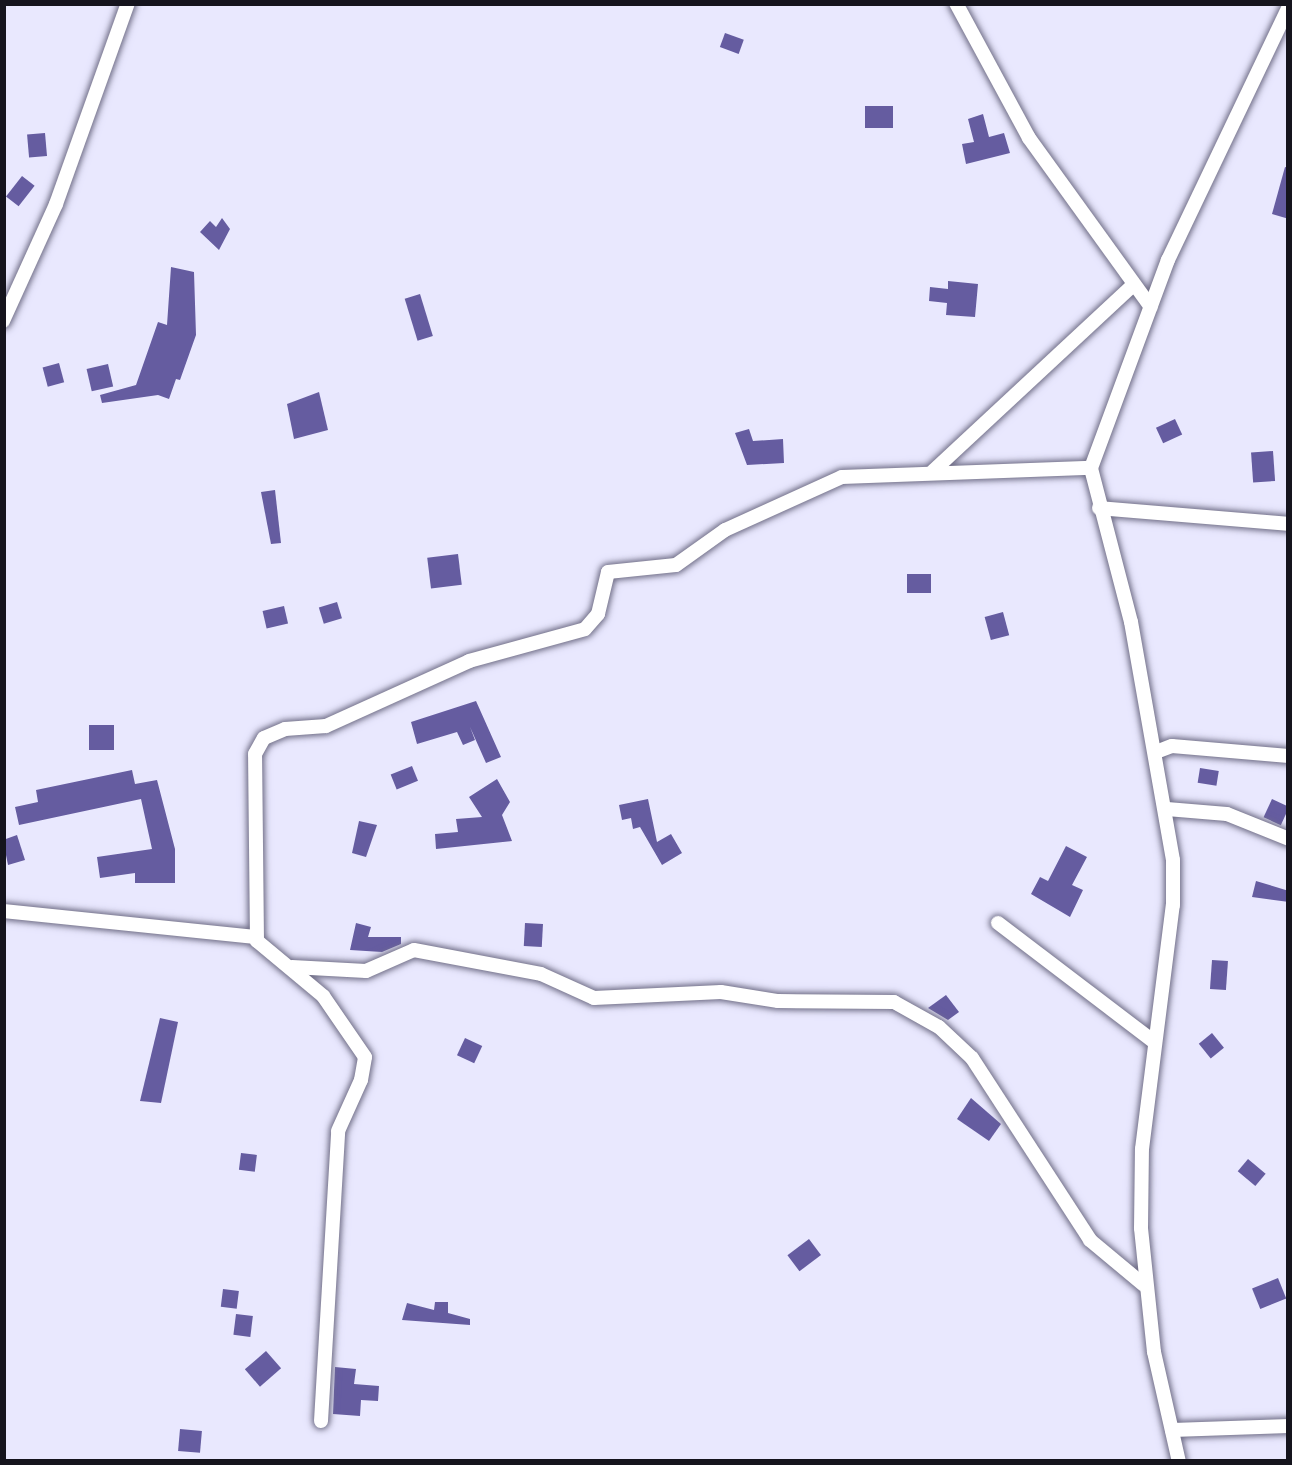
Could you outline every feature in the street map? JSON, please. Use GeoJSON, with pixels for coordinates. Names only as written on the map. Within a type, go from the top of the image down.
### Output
{"type":"FeatureCollection","features":[{"type":"Feature","properties":{"kind":"street"},"geometry":{"type":"LineString","coordinates":[[3,321],[56,204],[128,3]]}},
{"type":"Feature","properties":{"kind":"street"},"geometry":{"type":"LineString","coordinates":[[956,3],[1029,138],[1151,307]]}},
{"type":"Feature","properties":{"kind":"street"},"geometry":{"type":"LineString","coordinates":[[1179,1462],[1144,1285],[1142,1149],[1173,904],[1166,808],[1132,622],[1091,468],[1219,144],[1289,6]]}},
{"type":"Feature","properties":{"kind":"street"},"geometry":{"type":"LineString","coordinates":[[933,471],[1133,285]]}},
{"type":"Feature","properties":{"kind":"street"},"geometry":{"type":"LineString","coordinates":[[321,1420],[338,1131],[361,1080],[365,1057],[323,996],[260,946],[256,937],[255,754],[264,738],[285,729],[326,726],[469,661],[585,629],[598,614],[608,572],[676,565],[703,543],[794,495],[842,477],[1091,468]]}},
{"type":"Feature","properties":{"kind":"street"},"geometry":{"type":"LineString","coordinates":[[1099,508],[1289,524]]}},
{"type":"Feature","properties":{"kind":"street"},"geometry":{"type":"LineString","coordinates":[[1156,752],[1172,746],[1289,756]]}},
{"type":"Feature","properties":{"kind":"street"},"geometry":{"type":"LineString","coordinates":[[1166,808],[1227,814],[1289,839]]}},
{"type":"Feature","properties":{"kind":"street"},"geometry":{"type":"LineString","coordinates":[[3,911],[256,937]]}},
{"type":"Feature","properties":{"kind":"street"},"geometry":{"type":"LineString","coordinates":[[998,922],[1153,1041]]}},
{"type":"Feature","properties":{"kind":"street"},"geometry":{"type":"LineString","coordinates":[[292,968],[366,971],[414,950],[541,974],[594,998],[721,992],[778,1001],[894,1002],[939,1027],[972,1058],[1090,1240],[1144,1285]]}},
{"type":"Feature","properties":{"kind":"street"},"geometry":{"type":"LineString","coordinates":[[1172,1430],[1289,1426]]}},
{"type":"Feature","properties":{"kind":"building"},"geometry":{"type":"Polygon","coordinates":[[[725,33],[744,40],[739,54],[720,47],[725,33]]]}},
{"type":"Feature","properties":{"kind":"building"},"geometry":{"type":"Polygon","coordinates":[[[865,106],[893,106],[893,128],[865,128],[865,106]]]}},
{"type":"Feature","properties":{"kind":"building"},"geometry":{"type":"Polygon","coordinates":[[[983,114],[989,137],[1004,133],[1010,153],[966,164],[962,144],[974,142],[968,119],[983,114]]]}},
{"type":"Feature","properties":{"kind":"building"},"geometry":{"type":"Polygon","coordinates":[[[45,133],[47,156],[29,157],[27,135],[45,133]]]}},
{"type":"Feature","properties":{"kind":"building"},"geometry":{"type":"Polygon","coordinates":[[[1285,167],[1289,168],[1289,219],[1272,214],[1285,167]]]}},
{"type":"Feature","properties":{"kind":"building"},"geometry":{"type":"Polygon","coordinates":[[[22,176],[35,186],[19,206],[6,196],[22,176]]]}},
{"type":"Feature","properties":{"kind":"building"},"geometry":{"type":"Polygon","coordinates":[[[222,218],[230,229],[219,250],[200,232],[210,221],[216,227],[222,218]]]}},
{"type":"Feature","properties":{"kind":"building"},"geometry":{"type":"Polygon","coordinates":[[[171,267],[194,272],[196,335],[180,380],[176,379],[169,399],[158,395],[102,403],[100,395],[136,385],[158,322],[167,325],[171,267]]]}},
{"type":"Feature","properties":{"kind":"building"},"geometry":{"type":"Polygon","coordinates":[[[948,281],[978,284],[975,317],[946,315],[947,303],[929,301],[930,287],[948,289],[948,281]]]}},
{"type":"Feature","properties":{"kind":"building"},"geometry":{"type":"Polygon","coordinates":[[[420,294],[433,336],[418,341],[405,299],[420,294]]]}},
{"type":"Feature","properties":{"kind":"building"},"geometry":{"type":"Polygon","coordinates":[[[59,363],[64,382],[48,387],[43,367],[59,363]]]}},
{"type":"Feature","properties":{"kind":"building"},"geometry":{"type":"Polygon","coordinates":[[[108,364],[113,386],[92,391],[87,369],[108,364]]]}},
{"type":"Feature","properties":{"kind":"building"},"geometry":{"type":"Polygon","coordinates":[[[319,392],[328,430],[294,439],[287,404],[319,392]]]}},
{"type":"Feature","properties":{"kind":"building"},"geometry":{"type":"Polygon","coordinates":[[[1175,419],[1182,434],[1163,443],[1156,428],[1175,419]]]}},
{"type":"Feature","properties":{"kind":"building"},"geometry":{"type":"Polygon","coordinates":[[[749,429],[753,441],[783,439],[784,463],[747,465],[735,433],[749,429]]]}},
{"type":"Feature","properties":{"kind":"building"},"geometry":{"type":"Polygon","coordinates":[[[1273,451],[1275,481],[1253,482],[1251,453],[1273,451]]]}},
{"type":"Feature","properties":{"kind":"building"},"geometry":{"type":"Polygon","coordinates":[[[275,490],[281,543],[271,544],[261,492],[275,490]]]}},
{"type":"Feature","properties":{"kind":"building"},"geometry":{"type":"Polygon","coordinates":[[[458,554],[462,585],[431,589],[427,558],[458,554]]]}},
{"type":"Feature","properties":{"kind":"building"},"geometry":{"type":"Polygon","coordinates":[[[907,574],[931,574],[931,593],[907,593],[907,574]]]}},
{"type":"Feature","properties":{"kind":"building"},"geometry":{"type":"Polygon","coordinates":[[[337,602],[342,618],[324,624],[319,608],[337,602]]]}},
{"type":"Feature","properties":{"kind":"building"},"geometry":{"type":"Polygon","coordinates":[[[284,606],[288,624],[267,628],[263,611],[284,606]]]}},
{"type":"Feature","properties":{"kind":"building"},"geometry":{"type":"Polygon","coordinates":[[[1003,612],[1009,635],[991,640],[985,617],[1003,612]]]}},
{"type":"Feature","properties":{"kind":"building"},"geometry":{"type":"Polygon","coordinates":[[[476,701],[501,757],[486,763],[470,727],[475,740],[463,745],[457,732],[417,744],[411,722],[476,701]]]}},
{"type":"Feature","properties":{"kind":"building"},"geometry":{"type":"Polygon","coordinates":[[[89,725],[114,725],[114,750],[89,750],[89,725]]]}},
{"type":"Feature","properties":{"kind":"building"},"geometry":{"type":"Polygon","coordinates":[[[412,766],[418,781],[397,789],[391,775],[412,766]]]}},
{"type":"Feature","properties":{"kind":"building"},"geometry":{"type":"Polygon","coordinates":[[[1200,768],[1219,771],[1216,786],[1198,783],[1200,768]]]}},
{"type":"Feature","properties":{"kind":"building"},"geometry":{"type":"Polygon","coordinates":[[[132,770],[135,784],[157,780],[175,849],[175,883],[135,883],[135,873],[100,878],[97,857],[152,849],[141,799],[19,825],[15,807],[38,802],[36,790],[132,770]]]}},
{"type":"Feature","properties":{"kind":"building"},"geometry":{"type":"Polygon","coordinates":[[[497,779],[510,802],[502,815],[512,841],[436,849],[435,834],[458,832],[456,819],[482,817],[469,797],[497,779]]]}},
{"type":"Feature","properties":{"kind":"building"},"geometry":{"type":"Polygon","coordinates":[[[648,799],[657,842],[671,834],[682,853],[662,865],[640,827],[633,829],[631,818],[622,820],[619,805],[648,799]]]}},
{"type":"Feature","properties":{"kind":"building"},"geometry":{"type":"Polygon","coordinates":[[[1272,799],[1289,807],[1281,825],[1264,817],[1272,799]]]}},
{"type":"Feature","properties":{"kind":"building"},"geometry":{"type":"Polygon","coordinates":[[[359,821],[377,825],[366,857],[352,853],[359,821]]]}},
{"type":"Feature","properties":{"kind":"building"},"geometry":{"type":"Polygon","coordinates":[[[17,835],[25,860],[8,865],[3,840],[17,835]]]}},
{"type":"Feature","properties":{"kind":"building"},"geometry":{"type":"Polygon","coordinates":[[[1066,846],[1087,857],[1072,885],[1083,890],[1070,917],[1031,894],[1040,877],[1048,881],[1066,846]]]}},
{"type":"Feature","properties":{"kind":"building"},"geometry":{"type":"Polygon","coordinates":[[[1256,881],[1289,891],[1289,902],[1252,897],[1256,881]]]}},
{"type":"Feature","properties":{"kind":"building"},"geometry":{"type":"Polygon","coordinates":[[[356,923],[371,927],[368,937],[401,937],[401,944],[382,952],[350,950],[356,923]]]}},
{"type":"Feature","properties":{"kind":"building"},"geometry":{"type":"Polygon","coordinates":[[[525,923],[543,924],[542,947],[524,946],[525,923]]]}},
{"type":"Feature","properties":{"kind":"building"},"geometry":{"type":"Polygon","coordinates":[[[1212,960],[1228,961],[1226,990],[1210,989],[1212,960]]]}},
{"type":"Feature","properties":{"kind":"building"},"geometry":{"type":"Polygon","coordinates":[[[946,995],[959,1012],[948,1020],[928,1008],[946,995]]]}},
{"type":"Feature","properties":{"kind":"building"},"geometry":{"type":"Polygon","coordinates":[[[160,1018],[178,1022],[161,1103],[140,1101],[160,1018]]]}},
{"type":"Feature","properties":{"kind":"building"},"geometry":{"type":"Polygon","coordinates":[[[1212,1033],[1224,1048],[1211,1058],[1199,1044],[1212,1033]]]}},
{"type":"Feature","properties":{"kind":"building"},"geometry":{"type":"Polygon","coordinates":[[[465,1038],[482,1046],[474,1063],[457,1055],[465,1038]]]}},
{"type":"Feature","properties":{"kind":"building"},"geometry":{"type":"Polygon","coordinates":[[[971,1098],[1001,1124],[989,1141],[957,1119],[971,1098]]]}},
{"type":"Feature","properties":{"kind":"building"},"geometry":{"type":"Polygon","coordinates":[[[241,1153],[257,1155],[255,1172],[239,1170],[241,1153]]]}},
{"type":"Feature","properties":{"kind":"building"},"geometry":{"type":"Polygon","coordinates":[[[1248,1159],[1266,1174],[1255,1186],[1238,1171],[1248,1159]]]}},
{"type":"Feature","properties":{"kind":"building"},"geometry":{"type":"Polygon","coordinates":[[[809,1239],[821,1255],[799,1271],[787,1255],[809,1239]]]}},
{"type":"Feature","properties":{"kind":"building"},"geometry":{"type":"Polygon","coordinates":[[[1278,1278],[1286,1298],[1260,1309],[1252,1288],[1278,1278]]]}},
{"type":"Feature","properties":{"kind":"building"},"geometry":{"type":"Polygon","coordinates":[[[223,1289],[239,1291],[237,1309],[221,1307],[223,1289]]]}},
{"type":"Feature","properties":{"kind":"building"},"geometry":{"type":"Polygon","coordinates":[[[435,1302],[448,1302],[448,1313],[470,1319],[470,1325],[402,1320],[407,1303],[434,1310],[435,1302]]]}},
{"type":"Feature","properties":{"kind":"building"},"geometry":{"type":"Polygon","coordinates":[[[236,1314],[253,1316],[250,1337],[233,1335],[236,1314]]]}},
{"type":"Feature","properties":{"kind":"building"},"geometry":{"type":"Polygon","coordinates":[[[266,1351],[281,1368],[260,1387],[245,1369],[266,1351]]]}},
{"type":"Feature","properties":{"kind":"building"},"geometry":{"type":"Polygon","coordinates":[[[335,1367],[356,1369],[354,1384],[379,1386],[378,1401],[361,1400],[360,1416],[333,1414],[335,1367]]]}},
{"type":"Feature","properties":{"kind":"building"},"geometry":{"type":"Polygon","coordinates":[[[180,1429],[202,1431],[200,1453],[178,1451],[180,1429]]]}}]}
